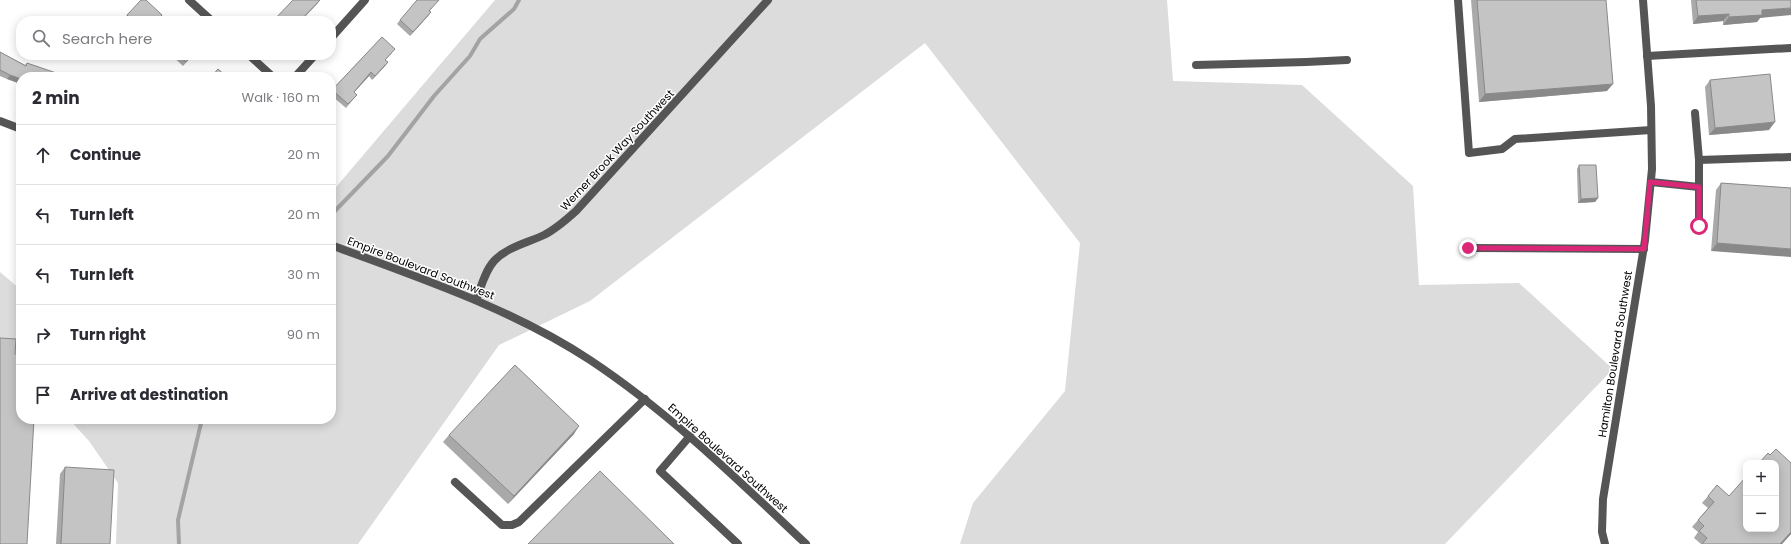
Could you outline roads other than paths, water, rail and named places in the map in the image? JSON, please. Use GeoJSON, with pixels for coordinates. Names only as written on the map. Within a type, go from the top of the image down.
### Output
{"type":"FeatureCollection","features":[{"type":"Feature","properties":{"kind":"street"},"geometry":{"type":"LineString","coordinates":[[189,0],[207,16]]}},
{"type":"Feature","properties":{"kind":"street"},"geometry":{"type":"LineString","coordinates":[[336,32],[365,0]]}},
{"type":"Feature","properties":{"kind":"street","name":"Werner Brook Way Southwest"},"geometry":{"type":"LineString","coordinates":[[476,300],[487,271],[494,261],[506,251],[544,235],[561,224],[576,211],[768,0]]}},
{"type":"Feature","properties":{"kind":"street"},"geometry":{"type":"LineString","coordinates":[[1458,0],[1469,153],[1502,149],[1515,139],[1651,130]]}},
{"type":"Feature","properties":{"kind":"street","name":"Hamilton Boulevard Southwest"},"geometry":{"type":"LineString","coordinates":[[1605,544],[1602,532],[1603,499],[1644,249],[1650,182],[1651,130],[1643,0]]}},
{"type":"Feature","properties":{"kind":"street"},"geometry":{"type":"LineString","coordinates":[[1647,56],[1791,48]]}},
{"type":"Feature","properties":{"kind":"street"},"geometry":{"type":"LineString","coordinates":[[254,60],[268,72]]}},
{"type":"Feature","properties":{"kind":"street"},"geometry":{"type":"LineString","coordinates":[[300,72],[310,60]]}},
{"type":"Feature","properties":{"kind":"street"},"geometry":{"type":"LineString","coordinates":[[1196,65],[1347,60]]}},
{"type":"Feature","properties":{"kind":"street"},"geometry":{"type":"LineString","coordinates":[[1694,113],[1699,160],[1699,226]]}},
{"type":"Feature","properties":{"kind":"street"},"geometry":{"type":"LineString","coordinates":[[0,121],[16,127]]}},
{"type":"Feature","properties":{"kind":"street"},"geometry":{"type":"LineString","coordinates":[[1699,160],[1791,157]]}},
{"type":"Feature","properties":{"kind":"street"},"geometry":{"type":"LineString","coordinates":[[1650,182],[1699,187]]}},
{"type":"Feature","properties":{"kind":"street","name":"Empire Boulevard Southwest"},"geometry":{"type":"LineString","coordinates":[[336,247],[476,300],[529,325],[589,360],[645,399],[690,436],[806,544]]}},
{"type":"Feature","properties":{"kind":"street"},"geometry":{"type":"LineString","coordinates":[[1468,248],[1644,249]]}},
{"type":"Feature","properties":{"kind":"street"},"geometry":{"type":"LineString","coordinates":[[455,482],[502,525],[512,525],[518,522],[645,399]]}},
{"type":"Feature","properties":{"kind":"street"},"geometry":{"type":"LineString","coordinates":[[690,436],[660,470],[738,544]]}},
{"type":"Feature","properties":{"kind":"waterway"},"geometry":{"type":"LineString","coordinates":[[336,210],[388,156],[434,96],[470,56],[480,39],[514,9],[519,0]]}},
{"type":"Feature","properties":{"kind":"waterway"},"geometry":{"type":"LineString","coordinates":[[179,544],[178,520],[201,424]]}}]}
